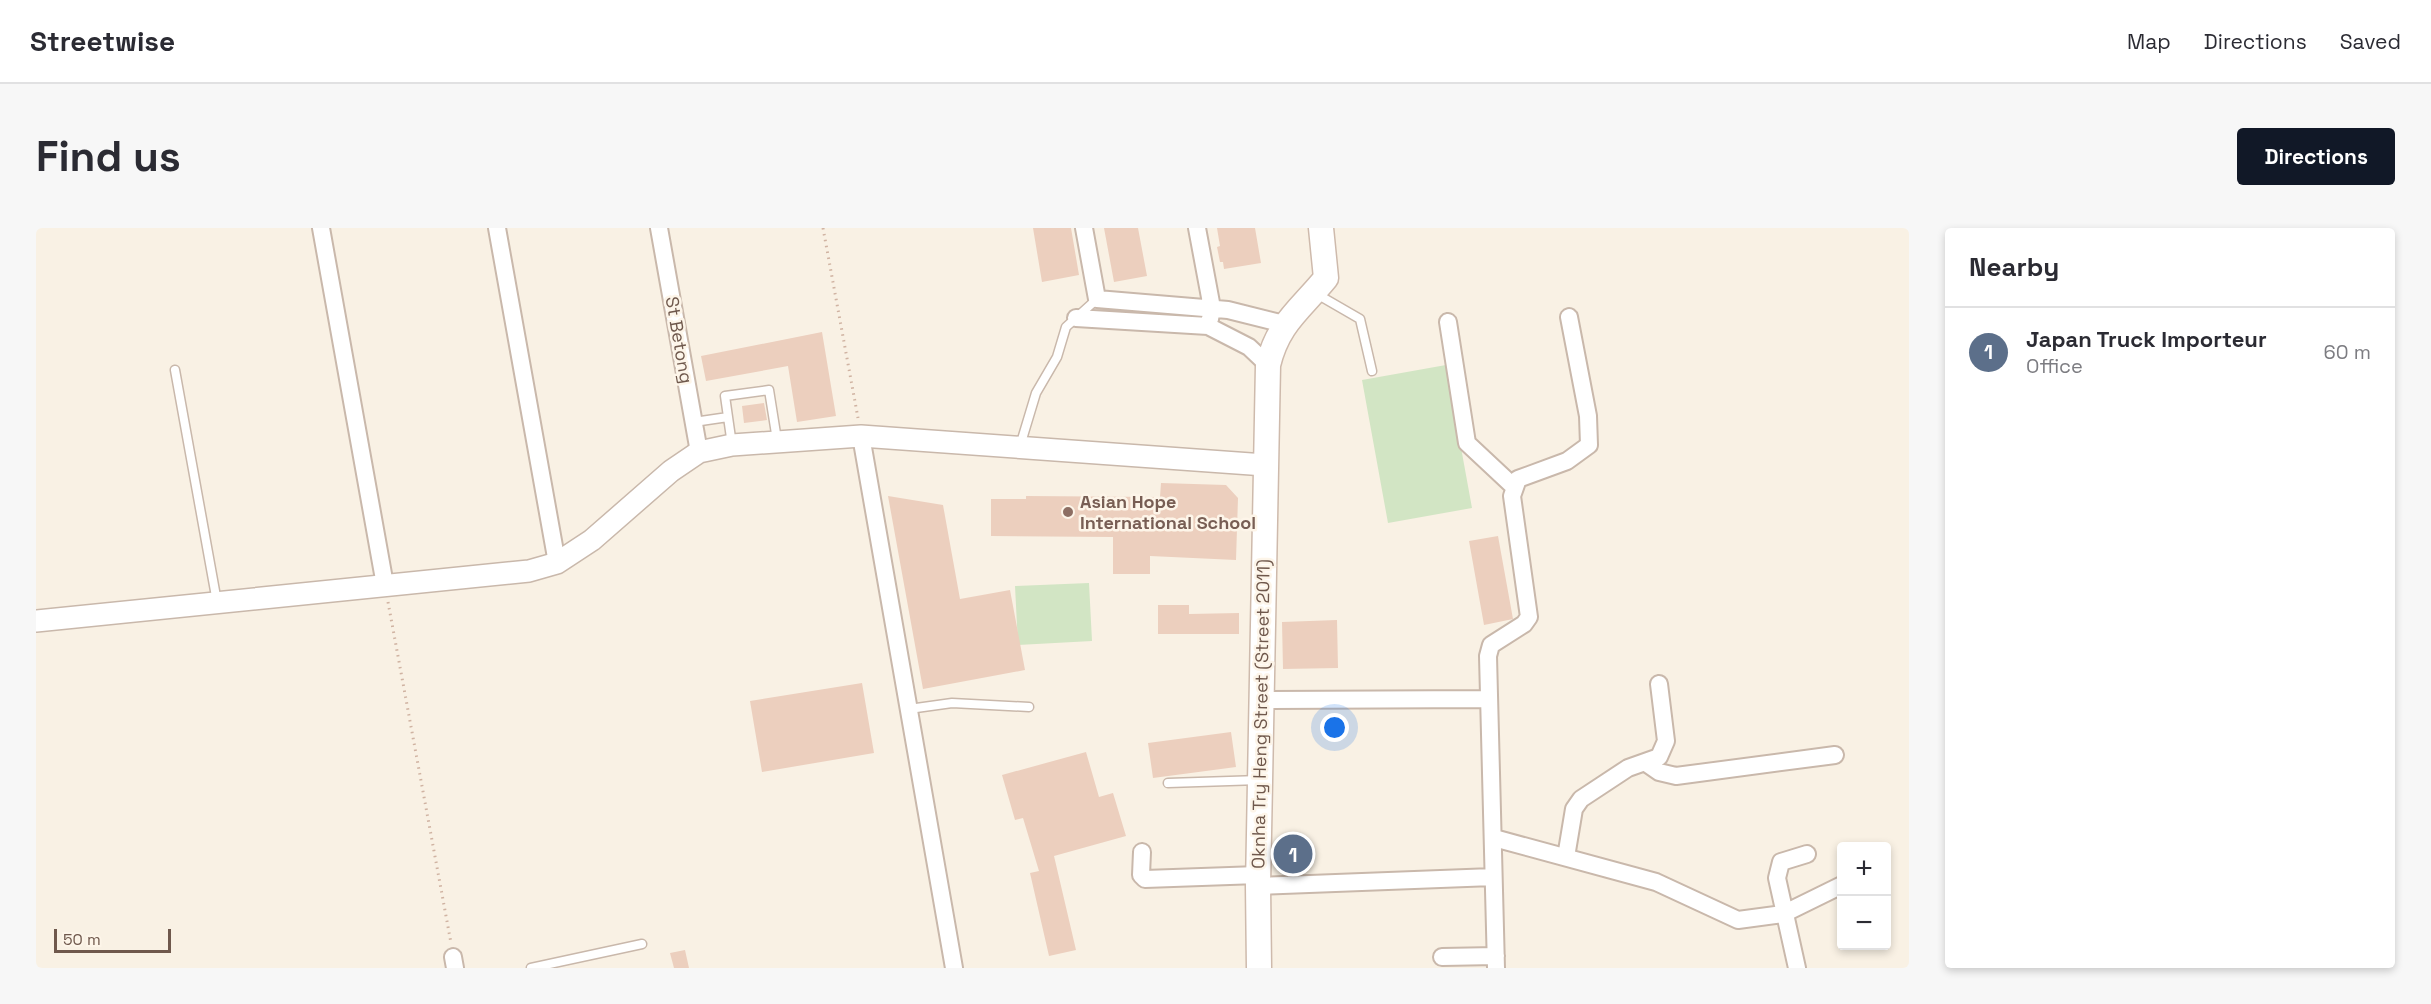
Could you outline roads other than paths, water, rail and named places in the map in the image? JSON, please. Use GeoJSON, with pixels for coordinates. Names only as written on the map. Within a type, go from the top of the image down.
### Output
{"type":"FeatureCollection","features":[{"type":"Feature","properties":{"kind":"main road","name":"Oknha Try Heng Street (Street 2011)"},"geometry":{"type":"LineString","coordinates":[[1259,968],[1258,880],[1268,365],[1274,342],[1284,324],[1326,278],[1320,228]]}},
{"type":"Feature","properties":{"kind":"street"},"geometry":{"type":"LineString","coordinates":[[321,228],[385,585]]}},
{"type":"Feature","properties":{"kind":"street"},"geometry":{"type":"LineString","coordinates":[[497,228],[557,563]]}},
{"type":"Feature","properties":{"kind":"street","name":"St Betong"},"geometry":{"type":"LineString","coordinates":[[659,228],[699,452]]}},
{"type":"Feature","properties":{"kind":"street"},"geometry":{"type":"LineString","coordinates":[[1084,228],[1097,299],[1212,308],[1284,324]]}},
{"type":"Feature","properties":{"kind":"street"},"geometry":{"type":"LineString","coordinates":[[1197,228],[1212,308],[1208,326]]}},
{"type":"Feature","properties":{"kind":"street"},"geometry":{"type":"LineString","coordinates":[[1442,957],[1496,962],[1488,699],[1491,645],[1524,624],[1529,617],[1512,496],[1513,486],[1518,479],[1581,454],[1589,445],[1588,416],[1569,317]]}},
{"type":"Feature","properties":{"kind":"street"},"geometry":{"type":"LineString","coordinates":[[1076,318],[1208,326],[1249,347],[1268,365]]}},
{"type":"Feature","properties":{"kind":"street"},"geometry":{"type":"LineString","coordinates":[[1448,322],[1467,443],[1513,486]]}},
{"type":"Feature","properties":{"kind":"street"},"geometry":{"type":"LineString","coordinates":[[861,436],[954,968]]}},
{"type":"Feature","properties":{"kind":"street"},"geometry":{"type":"LineString","coordinates":[[36,621],[529,571],[557,563],[592,540],[671,471],[699,452],[732,445],[777,440],[861,436],[1265,465]]}},
{"type":"Feature","properties":{"kind":"street"},"geometry":{"type":"LineString","coordinates":[[1566,857],[1574,809],[1581,799],[1628,768],[1659,757],[1666,741],[1659,684]]}},
{"type":"Feature","properties":{"kind":"street"},"geometry":{"type":"LineString","coordinates":[[1261,700],[1488,699]]}},
{"type":"Feature","properties":{"kind":"street"},"geometry":{"type":"LineString","coordinates":[[1646,763],[1659,772],[1676,776],[1835,755]]}},
{"type":"Feature","properties":{"kind":"street"},"geometry":{"type":"LineString","coordinates":[[1494,838],[1656,882],[1738,920],[1783,914],[1837,887]]}},
{"type":"Feature","properties":{"kind":"street"},"geometry":{"type":"LineString","coordinates":[[1142,852],[1141,875],[1145,879],[1493,877]]}},
{"type":"Feature","properties":{"kind":"street"},"geometry":{"type":"LineString","coordinates":[[1797,968],[1783,914],[1777,878],[1781,862],[1807,854]]}},
{"type":"Feature","properties":{"kind":"lane"},"geometry":{"type":"LineString","coordinates":[[1314,292],[1360,318],[1372,371]]}},
{"type":"Feature","properties":{"kind":"lane"},"geometry":{"type":"LineString","coordinates":[[1020,447],[1036,393],[1057,357],[1066,327],[1097,299]]}},
{"type":"Feature","properties":{"kind":"lane"},"geometry":{"type":"LineString","coordinates":[[175,370],[217,602]]}},
{"type":"Feature","properties":{"kind":"lane"},"geometry":{"type":"LineString","coordinates":[[732,445],[725,396],[769,390],[777,440]]}},
{"type":"Feature","properties":{"kind":"lane"},"geometry":{"type":"LineString","coordinates":[[694,422],[728,417]]}},
{"type":"Feature","properties":{"kind":"lane"},"geometry":{"type":"LineString","coordinates":[[909,709],[952,703],[1029,707]]}},
{"type":"Feature","properties":{"kind":"lane"},"geometry":{"type":"LineString","coordinates":[[1168,783],[1260,780]]}},
{"type":"Feature","properties":{"kind":"lane"},"geometry":{"type":"LineString","coordinates":[[531,968],[642,944]]}},
{"type":"Feature","properties":{"kind":"place","name":"Asian Hope International School"},"geometry":{"type":"Point","coordinates":[1068,512]}},
{"type":"Feature","properties":{"kind":"place","name":"Japan Truck Importeur"},"geometry":{"type":"Point","coordinates":[1293,854]}}]}
